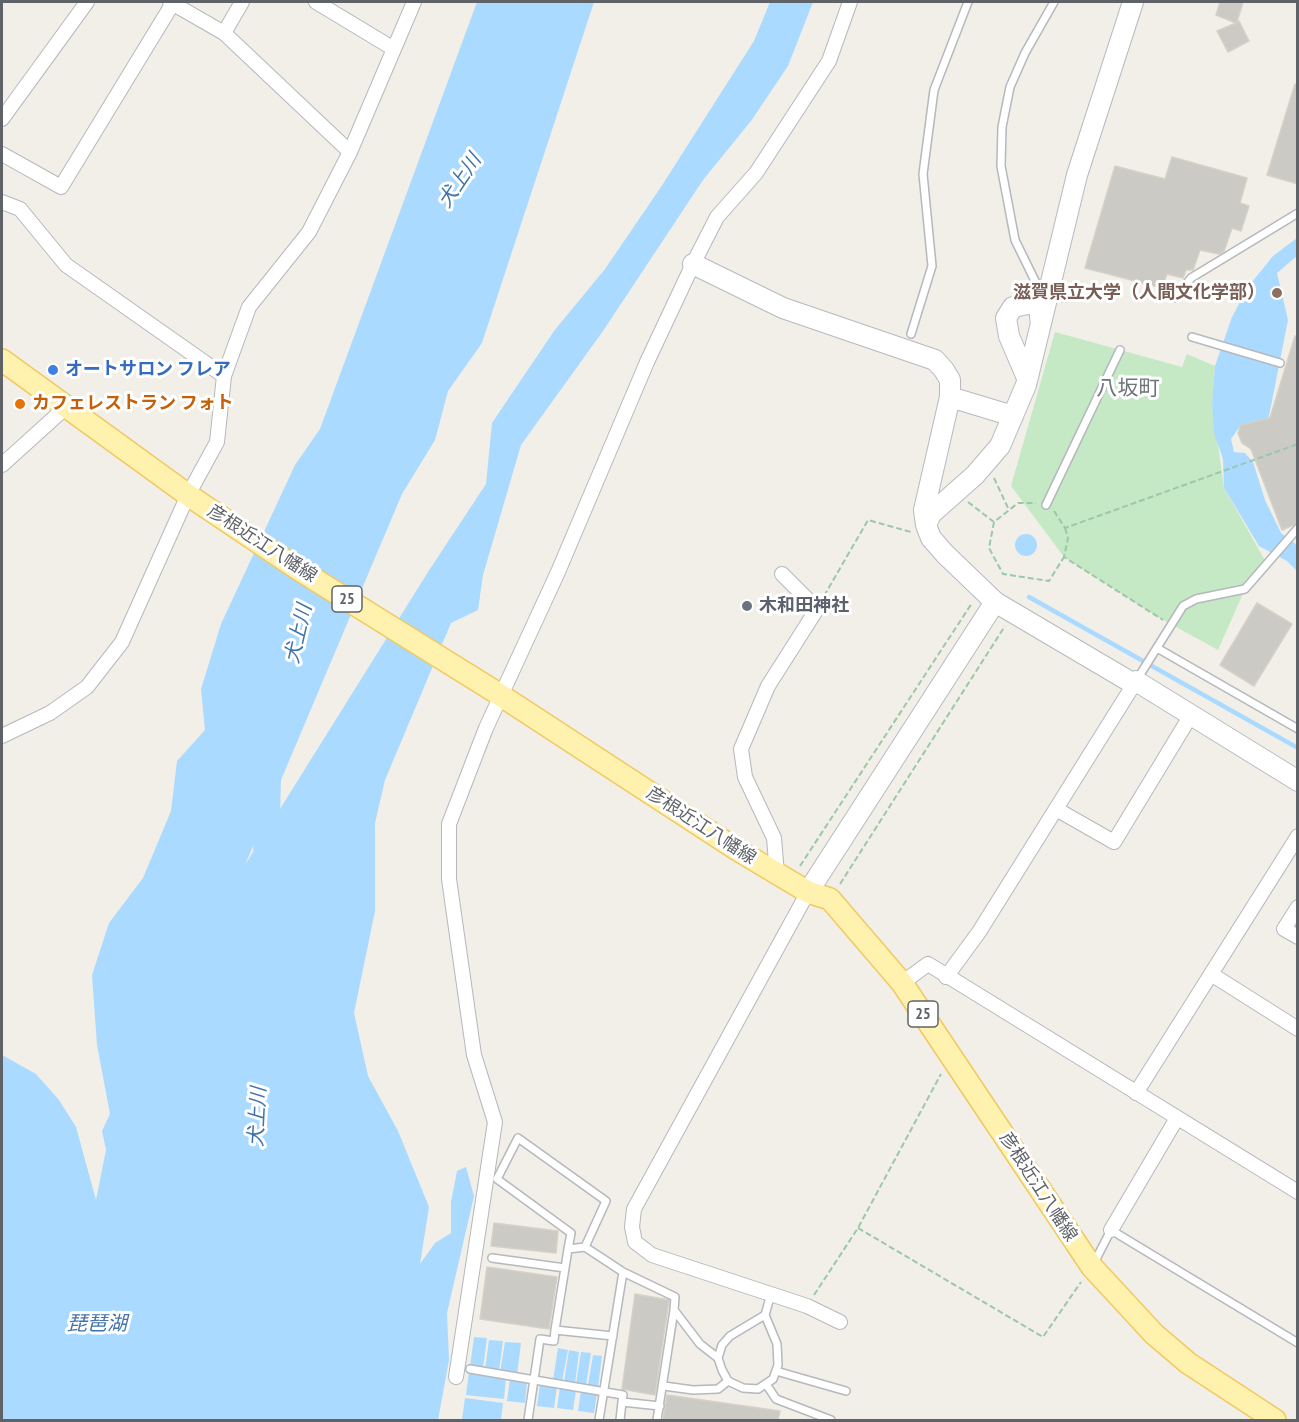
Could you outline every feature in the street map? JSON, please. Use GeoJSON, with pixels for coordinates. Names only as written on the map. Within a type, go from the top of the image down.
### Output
{"type":"FeatureCollection","features":[{"type":"Feature","properties":{"kind":"main road","name":"彦根近江八幡線"},"geometry":{"type":"LineString","coordinates":[[2,360],[65,408],[195,500],[792,882],[830,899],[902,983],[1065,1231],[1092,1267],[1154,1334],[1188,1363],[1275,1420]]}},
{"type":"Feature","properties":{"kind":"street"},"geometry":{"type":"LineString","coordinates":[[2,119],[87,2]]}},
{"type":"Feature","properties":{"kind":"street"},"geometry":{"type":"LineString","coordinates":[[2,154],[61,187],[172,2],[224,33],[350,152]]}},
{"type":"Feature","properties":{"kind":"street"},"geometry":{"type":"LineString","coordinates":[[224,33],[242,2]]}},
{"type":"Feature","properties":{"kind":"street"},"geometry":{"type":"LineString","coordinates":[[316,2],[394,49]]}},
{"type":"Feature","properties":{"kind":"street"},"geometry":{"type":"LineString","coordinates":[[2,736],[50,713],[87,687],[122,642],[195,500],[217,442],[224,376],[249,307],[309,231],[350,152],[414,2]]}},
{"type":"Feature","properties":{"kind":"street"},"geometry":{"type":"LineString","coordinates":[[456,1377],[495,1122],[474,1055],[449,879],[449,824],[498,694],[646,362],[693,264],[717,217],[756,173],[829,61],[850,2]]}},
{"type":"Feature","properties":{"kind":"street"},"geometry":{"type":"LineString","coordinates":[[928,531],[932,514],[986,463],[1000,446],[1013,416],[1027,378],[1041,324],[1056,297],[1077,175],[1133,2]]}},
{"type":"Feature","properties":{"kind":"street"},"geometry":{"type":"LineString","coordinates":[[2,202],[20,209],[66,265],[224,376]]}},
{"type":"Feature","properties":{"kind":"street"},"geometry":{"type":"LineString","coordinates":[[693,264],[783,308],[935,360],[950,380],[950,398],[924,510],[928,531],[988,595],[1014,613],[1191,715],[1298,781]]}},
{"type":"Feature","properties":{"kind":"street"},"geometry":{"type":"LineString","coordinates":[[1027,378],[1009,336],[1006,318],[1013,307],[1033,303],[1039,308],[1041,324]]}},
{"type":"Feature","properties":{"kind":"street"},"geometry":{"type":"LineString","coordinates":[[950,398],[1013,416]]}},
{"type":"Feature","properties":{"kind":"street"},"geometry":{"type":"LineString","coordinates":[[3,462],[65,408]]}},
{"type":"Feature","properties":{"kind":"street"},"geometry":{"type":"LineString","coordinates":[[782,574],[817,609],[768,686],[741,749],[745,777],[792,882]]}},
{"type":"Feature","properties":{"kind":"street"},"geometry":{"type":"LineString","coordinates":[[840,1322],[807,1306],[652,1255],[635,1242],[634,1209],[792,882],[988,595]]}},
{"type":"Feature","properties":{"kind":"street"},"geometry":{"type":"LineString","coordinates":[[946,977],[979,932],[1135,682]]}},
{"type":"Feature","properties":{"kind":"street"},"geometry":{"type":"LineString","coordinates":[[1056,809],[1114,842],[1191,715]]}},
{"type":"Feature","properties":{"kind":"street"},"geometry":{"type":"LineString","coordinates":[[1136,1093],[1298,836]]}},
{"type":"Feature","properties":{"kind":"street"},"geometry":{"type":"LineString","coordinates":[[1298,908],[1284,929],[1298,938]]}},
{"type":"Feature","properties":{"kind":"street"},"geometry":{"type":"LineString","coordinates":[[902,983],[928,964],[1298,1192]]}},
{"type":"Feature","properties":{"kind":"street"},"geometry":{"type":"LineString","coordinates":[[1211,974],[1298,1029]]}},
{"type":"Feature","properties":{"kind":"street"},"geometry":{"type":"LineString","coordinates":[[1111,1230],[1177,1118]]}},
{"type":"Feature","properties":{"kind":"lane"},"geometry":{"type":"LineString","coordinates":[[911,334],[932,266],[923,174],[934,90],[968,2]]}},
{"type":"Feature","properties":{"kind":"lane"},"geometry":{"type":"LineString","coordinates":[[1054,2],[1025,53],[1010,87],[1002,127],[1001,146],[1002,174],[1015,240],[1036,285],[1056,297]]}},
{"type":"Feature","properties":{"kind":"lane"},"geometry":{"type":"LineString","coordinates":[[1175,298],[1191,278],[1298,213]]}},
{"type":"Feature","properties":{"kind":"lane"},"geometry":{"type":"LineString","coordinates":[[1192,337],[1280,363]]}},
{"type":"Feature","properties":{"kind":"lane"},"geometry":{"type":"LineString","coordinates":[[1046,505],[1120,350]]}},
{"type":"Feature","properties":{"kind":"lane"},"geometry":{"type":"LineString","coordinates":[[1135,682],[1183,606],[1196,599],[1245,589],[1298,528]]}},
{"type":"Feature","properties":{"kind":"lane"},"geometry":{"type":"LineString","coordinates":[[1156,648],[1298,729]]}},
{"type":"Feature","properties":{"kind":"lane"},"geometry":{"type":"LineString","coordinates":[[528,1420],[540,1339],[554,1341],[571,1233],[497,1179],[518,1138],[606,1201],[585,1247]]}},
{"type":"Feature","properties":{"kind":"lane"},"geometry":{"type":"LineString","coordinates":[[1092,1267],[1111,1230],[1298,1342]]}},
{"type":"Feature","properties":{"kind":"lane"},"geometry":{"type":"LineString","coordinates":[[568,1249],[585,1247],[623,1272],[675,1297],[664,1386],[657,1420]]}},
{"type":"Feature","properties":{"kind":"lane"},"geometry":{"type":"LineString","coordinates":[[492,1258],[566,1268]]}},
{"type":"Feature","properties":{"kind":"lane"},"geometry":{"type":"LineString","coordinates":[[598,1420],[623,1272]]}},
{"type":"Feature","properties":{"kind":"lane"},"geometry":{"type":"LineString","coordinates":[[674,1310],[700,1344],[718,1358],[728,1381],[758,1389],[773,1379],[776,1371],[777,1344],[765,1315],[771,1294]]}},
{"type":"Feature","properties":{"kind":"lane"},"geometry":{"type":"LineString","coordinates":[[718,1358],[722,1345],[730,1336],[765,1315]]}},
{"type":"Feature","properties":{"kind":"lane"},"geometry":{"type":"LineString","coordinates":[[555,1330],[613,1336]]}},
{"type":"Feature","properties":{"kind":"lane"},"geometry":{"type":"LineString","coordinates":[[470,1370],[623,1395],[620,1420]]}},
{"type":"Feature","properties":{"kind":"lane"},"geometry":{"type":"LineString","coordinates":[[776,1371],[846,1391]]}},
{"type":"Feature","properties":{"kind":"lane"},"geometry":{"type":"LineString","coordinates":[[664,1386],[693,1390],[718,1389],[728,1381]]}},
{"type":"Feature","properties":{"kind":"lane"},"geometry":{"type":"LineString","coordinates":[[766,1384],[776,1399],[831,1420]]}},
{"type":"Feature","properties":{"kind":"lane"},"geometry":{"type":"LineString","coordinates":[[622,1402],[660,1406]]}},
{"type":"Feature","properties":{"kind":"path"},"geometry":{"type":"LineString","coordinates":[[1065,528],[1298,444]]}},
{"type":"Feature","properties":{"kind":"path"},"geometry":{"type":"LineString","coordinates":[[986,463],[1008,508]]}},
{"type":"Feature","properties":{"kind":"path"},"geometry":{"type":"LineString","coordinates":[[965,500],[994,522]]}},
{"type":"Feature","properties":{"kind":"path"},"geometry":{"type":"LineString","coordinates":[[1025,501],[1046,505],[1061,519],[1068,538],[1064,557],[1049,581],[1003,574],[989,548],[994,522],[1008,508],[1025,501]]}},
{"type":"Feature","properties":{"kind":"path"},"geometry":{"type":"LineString","coordinates":[[817,609],[868,520],[928,531]]}},
{"type":"Feature","properties":{"kind":"path"},"geometry":{"type":"LineString","coordinates":[[1064,557],[1171,625]]}},
{"type":"Feature","properties":{"kind":"path"},"geometry":{"type":"LineString","coordinates":[[792,882],[988,595]]}},
{"type":"Feature","properties":{"kind":"path"},"geometry":{"type":"LineString","coordinates":[[830,899],[1014,613]]}},
{"type":"Feature","properties":{"kind":"path"},"geometry":{"type":"LineString","coordinates":[[807,1306],[858,1228],[951,1056]]}},
{"type":"Feature","properties":{"kind":"path"},"geometry":{"type":"LineString","coordinates":[[858,1228],[1044,1337],[1092,1267]]}},
{"type":"Feature","properties":{"kind":"green space"},"geometry":{"type":"Polygon","coordinates":[[[1055,332],[1182,367],[1187,354],[1215,366],[1212,402],[1224,488],[1267,564],[1245,589],[1218,650],[1158,617],[1064,557],[1011,486],[1055,332]]]}},
{"type":"Feature","properties":{"kind":"water","name":"琵琶湖"},"geometry":{"type":"Polygon","coordinates":[[[477,2],[594,2],[482,343],[448,391],[435,440],[402,494],[245,865],[428,572],[486,484],[492,423],[554,331],[605,269],[661,187],[754,41],[770,2],[813,2],[788,66],[751,121],[703,180],[603,331],[521,445],[483,575],[478,610],[451,623],[385,780],[375,823],[375,911],[354,1013],[368,1076],[398,1131],[429,1207],[420,1264],[435,1243],[451,1233],[451,1202],[457,1171],[466,1167],[474,1196],[447,1313],[449,1360],[438,1420],[2,1420],[2,1055],[36,1074],[59,1100],[76,1127],[96,1200],[106,1150],[102,1131],[110,1114],[97,1045],[92,975],[109,923],[143,878],[171,811],[177,761],[205,730],[201,689],[221,624],[295,465],[320,429],[477,2]]]}},
{"type":"Feature","properties":{"kind":"water"},"geometry":{"type":"Polygon","coordinates":[[[1297,238],[1297,256],[1277,273],[1288,320],[1268,421],[1241,425],[1231,439],[1234,452],[1245,453],[1253,462],[1265,500],[1281,533],[1297,545],[1297,571],[1287,561],[1259,546],[1224,488],[1223,459],[1214,433],[1212,402],[1215,366],[1232,317],[1248,287],[1273,256],[1297,238]]]}},
{"type":"Feature","properties":{"kind":"water"},"geometry":{"type":"Polygon","coordinates":[[[1026,534],[1034,537],[1037,545],[1034,553],[1026,556],[1018,553],[1015,545],[1018,537],[1026,534]]]}},
{"type":"Feature","properties":{"kind":"water"},"geometry":{"type":"Polygon","coordinates":[[[474,1337],[487,1338],[483,1368],[470,1367],[474,1337]]]}},
{"type":"Feature","properties":{"kind":"water"},"geometry":{"type":"Polygon","coordinates":[[[489,1340],[503,1341],[499,1370],[485,1369],[489,1340]]]}},
{"type":"Feature","properties":{"kind":"water"},"geometry":{"type":"Polygon","coordinates":[[[505,1342],[521,1343],[517,1375],[500,1372],[505,1342]]]}},
{"type":"Feature","properties":{"kind":"water"},"geometry":{"type":"Polygon","coordinates":[[[558,1348],[568,1350],[562,1381],[553,1380],[558,1348]]]}},
{"type":"Feature","properties":{"kind":"water"},"geometry":{"type":"Polygon","coordinates":[[[569,1350],[579,1352],[575,1384],[564,1382],[569,1350]]]}},
{"type":"Feature","properties":{"kind":"water"},"geometry":{"type":"Polygon","coordinates":[[[581,1352],[591,1353],[586,1385],[576,1384],[581,1352]]]}},
{"type":"Feature","properties":{"kind":"water"},"geometry":{"type":"Polygon","coordinates":[[[593,1355],[602,1356],[598,1387],[588,1385],[593,1355]]]}},
{"type":"Feature","properties":{"kind":"water"},"geometry":{"type":"Polygon","coordinates":[[[469,1372],[506,1377],[504,1399],[466,1395],[469,1372]]]}},
{"type":"Feature","properties":{"kind":"water"},"geometry":{"type":"Polygon","coordinates":[[[510,1379],[527,1382],[525,1403],[507,1401],[510,1379]]]}},
{"type":"Feature","properties":{"kind":"water"},"geometry":{"type":"Polygon","coordinates":[[[540,1384],[557,1387],[554,1408],[537,1406],[540,1384]]]}},
{"type":"Feature","properties":{"kind":"water"},"geometry":{"type":"Polygon","coordinates":[[[560,1387],[576,1390],[573,1410],[557,1408],[560,1387]]]}},
{"type":"Feature","properties":{"kind":"water"},"geometry":{"type":"Polygon","coordinates":[[[581,1391],[597,1393],[594,1413],[578,1411],[581,1391]]]}},
{"type":"Feature","properties":{"kind":"water"},"geometry":{"type":"Polygon","coordinates":[[[465,1398],[503,1403],[501,1420],[462,1420],[465,1398]]]}},
{"type":"Feature","properties":{"kind":"building"},"geometry":{"type":"Polygon","coordinates":[[[1220,2],[1243,2],[1237,22],[1239,21],[1249,41],[1228,52],[1217,31],[1236,23],[1216,15],[1220,2]]]}},
{"type":"Feature","properties":{"kind":"building"},"geometry":{"type":"Polygon","coordinates":[[[1295,84],[1298,85],[1298,184],[1267,175],[1295,84]]]}},
{"type":"Feature","properties":{"kind":"building"},"geometry":{"type":"Polygon","coordinates":[[[1172,157],[1247,178],[1240,203],[1249,206],[1241,231],[1232,228],[1224,251],[1219,254],[1200,250],[1193,270],[1186,270],[1183,278],[1167,274],[1162,288],[1085,268],[1115,166],[1165,179],[1172,157]]]}},
{"type":"Feature","properties":{"kind":"building"},"geometry":{"type":"Polygon","coordinates":[[[1295,336],[1298,337],[1298,523],[1282,530],[1251,449],[1242,443],[1238,433],[1241,425],[1270,418],[1295,336]]]}},
{"type":"Feature","properties":{"kind":"building"},"geometry":{"type":"Polygon","coordinates":[[[1257,603],[1292,624],[1254,686],[1220,665],[1257,603]]]}},
{"type":"Feature","properties":{"kind":"building"},"geometry":{"type":"Polygon","coordinates":[[[494,1223],[558,1231],[556,1253],[491,1246],[494,1223]]]}},
{"type":"Feature","properties":{"kind":"building"},"geometry":{"type":"Polygon","coordinates":[[[487,1267],[557,1277],[549,1329],[480,1319],[487,1267]]]}},
{"type":"Feature","properties":{"kind":"building"},"geometry":{"type":"Polygon","coordinates":[[[635,1294],[669,1300],[655,1395],[622,1389],[635,1294]]]}},
{"type":"Feature","properties":{"kind":"building"},"geometry":{"type":"Polygon","coordinates":[[[667,1395],[780,1411],[778,1420],[663,1420],[667,1395]]]}},
{"type":"Feature","properties":{"kind":"waterway"},"geometry":{"type":"LineString","coordinates":[[1029,597],[1298,748]]}},
{"type":"Feature","properties":{"kind":"waterway","name":"犬上川"},"geometry":{"type":"LineString","coordinates":[[266,863],[268,777]]}},
{"type":"Feature","properties":{"kind":"place","name":"滋賀県立大学（人間文化学部）"},"geometry":{"type":"Point","coordinates":[1277,293]}},
{"type":"Feature","properties":{"kind":"place","name":"オートサロン フレア"},"geometry":{"type":"Point","coordinates":[53,370]}},
{"type":"Feature","properties":{"kind":"place","name":"カフェレストラン フォト"},"geometry":{"type":"Point","coordinates":[20,404]}},
{"type":"Feature","properties":{"kind":"place","name":"木和田神社"},"geometry":{"type":"Point","coordinates":[747,606]}},
{"type":"Feature","properties":{"kind":"district","name":"八坂町"},"geometry":{"type":"Point","coordinates":[1128,389]}}]}
